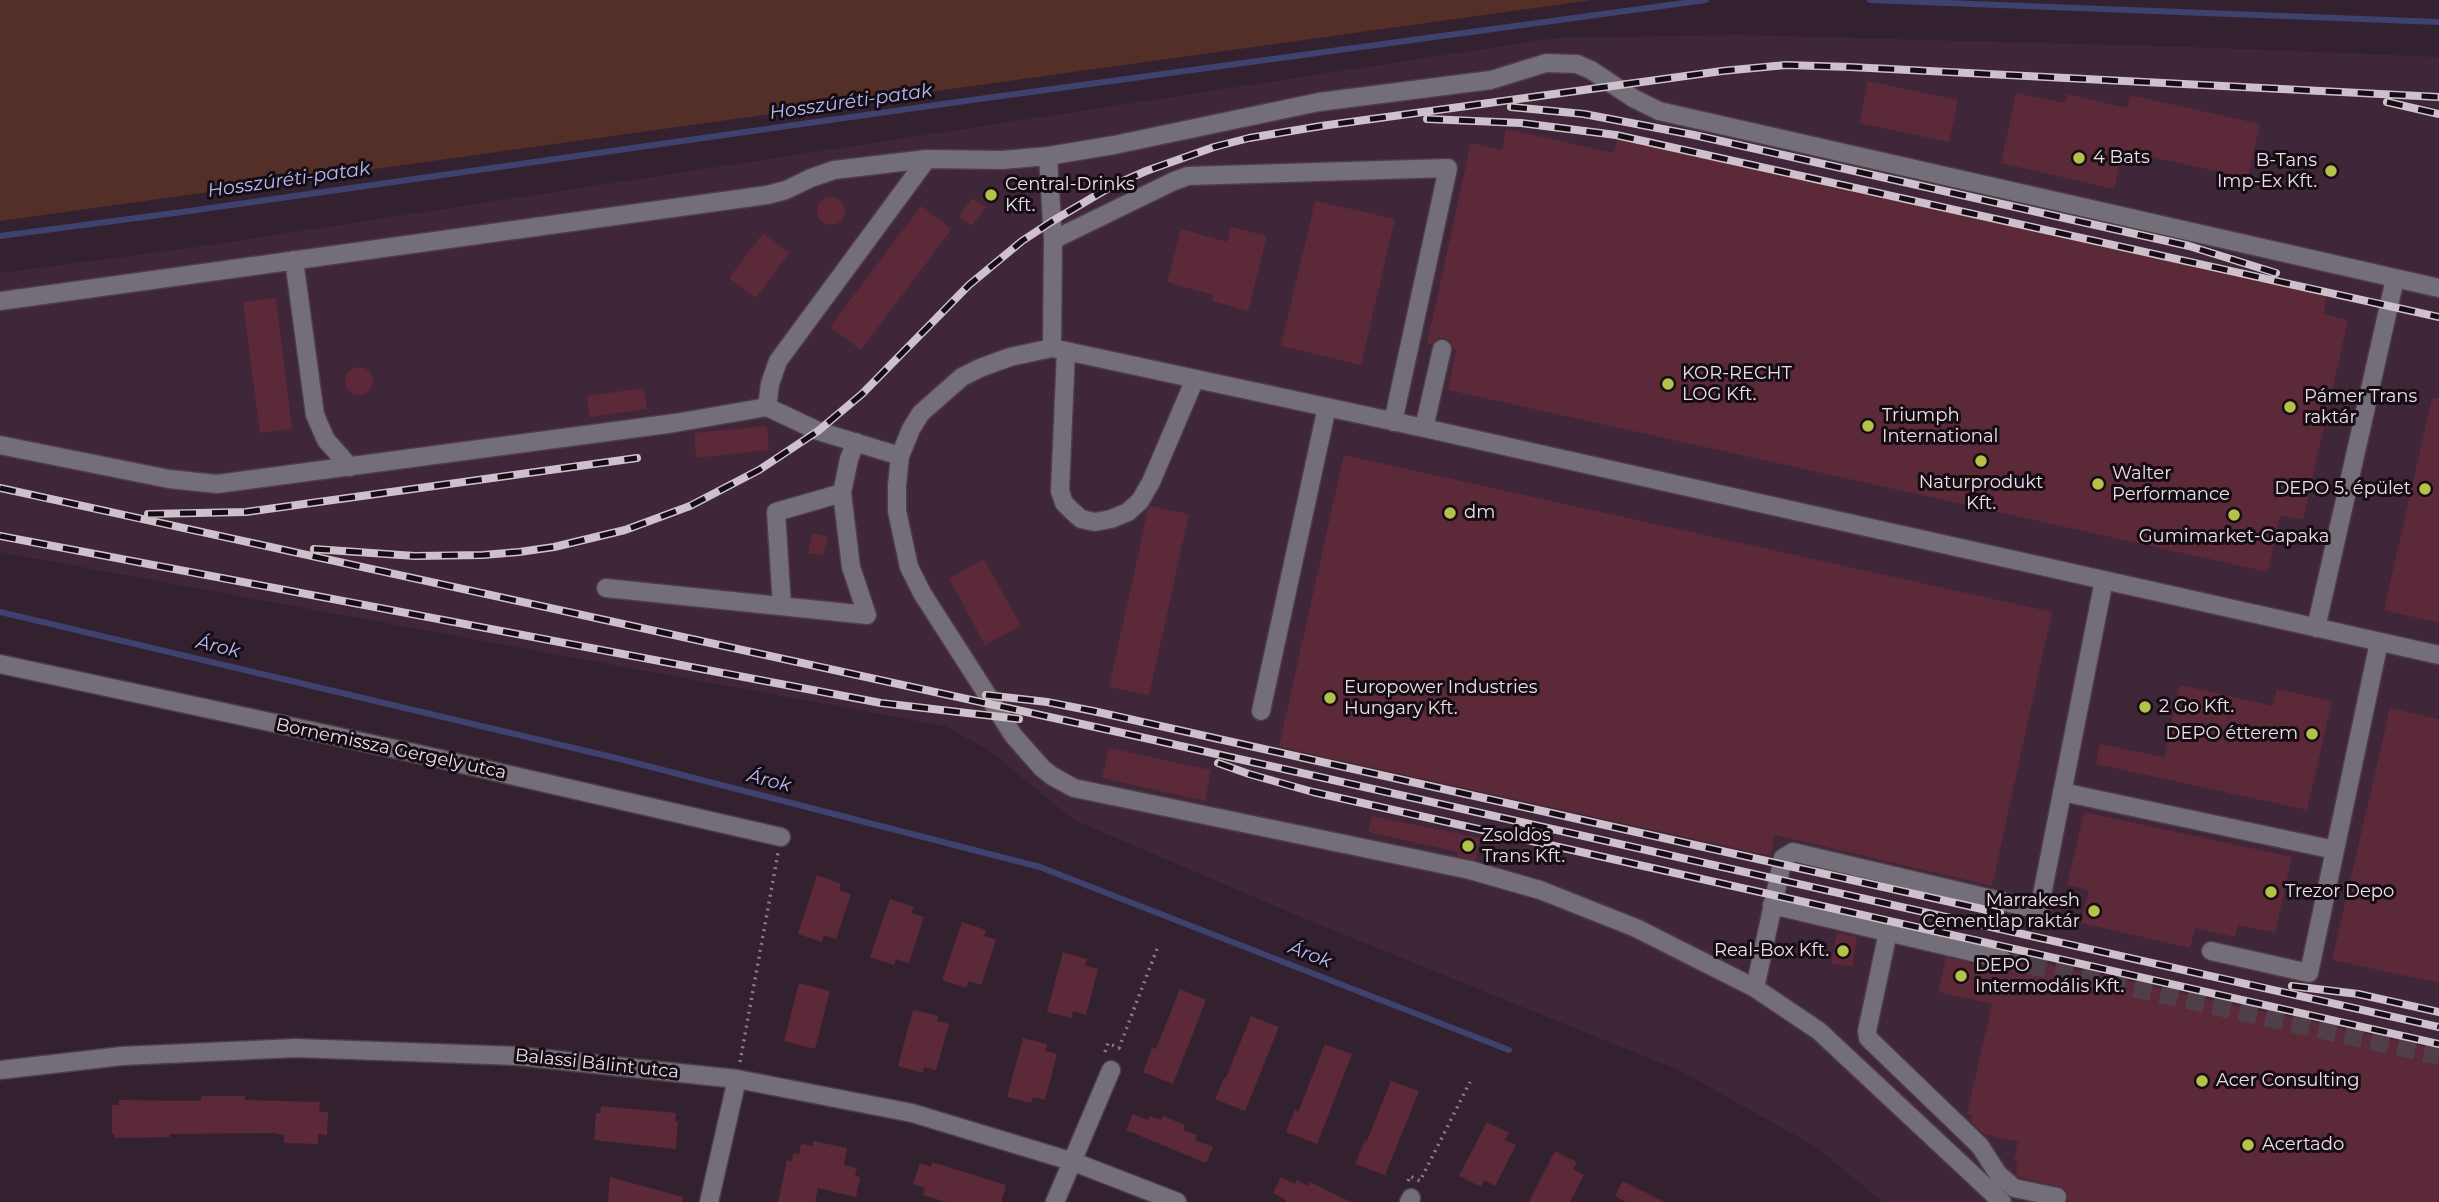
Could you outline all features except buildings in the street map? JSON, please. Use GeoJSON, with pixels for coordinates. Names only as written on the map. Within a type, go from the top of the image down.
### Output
{"type":"FeatureCollection","features":[{"type":"Feature","properties":{"kind":"street"},"geometry":{"type":"LineString","coordinates":[[0,301],[767,195],[834,170],[927,159],[1002,160],[1048,156],[1319,103],[1468,85],[1546,63],[1561,62],[1577,64],[1591,70],[1633,98],[1659,111],[2439,288]]}},
{"type":"Feature","properties":{"kind":"street"},"geometry":{"type":"LineString","coordinates":[[1048,156],[1059,349],[1060,491],[1064,503],[1081,519],[1095,522],[1111,519],[1128,512],[1140,501],[1151,482],[1195,379]]}},
{"type":"Feature","properties":{"kind":"street"},"geometry":{"type":"LineString","coordinates":[[767,407],[770,384],[778,361],[927,159]]}},
{"type":"Feature","properties":{"kind":"street"},"geometry":{"type":"LineString","coordinates":[[1053,240],[1188,176],[1448,168],[1393,422]]}},
{"type":"Feature","properties":{"kind":"street"},"geometry":{"type":"LineString","coordinates":[[293,260],[315,415],[326,440],[350,467]]}},
{"type":"Feature","properties":{"kind":"street"},"geometry":{"type":"LineString","coordinates":[[2316,628],[2395,279]]}},
{"type":"Feature","properties":{"kind":"street"},"geometry":{"type":"LineString","coordinates":[[2002,1202],[1819,1031],[1755,988],[1636,928],[1540,890],[1470,870],[1074,788],[1042,768],[1013,735],[918,584],[906,556],[897,511],[900,456],[921,413],[962,377],[1010,357],[1059,349],[2439,655]]}},
{"type":"Feature","properties":{"kind":"street"},"geometry":{"type":"LineString","coordinates":[[1424,428],[1442,349]]}},
{"type":"Feature","properties":{"kind":"street"},"geometry":{"type":"LineString","coordinates":[[0,444],[169,479],[217,484],[675,424],[767,407],[818,431],[900,456]]}},
{"type":"Feature","properties":{"kind":"street"},"geometry":{"type":"LineString","coordinates":[[1261,711],[1327,407]]}},
{"type":"Feature","properties":{"kind":"street"},"geometry":{"type":"LineString","coordinates":[[606,588],[867,615],[851,566],[842,493],[849,459],[856,442]]}},
{"type":"Feature","properties":{"kind":"street"},"geometry":{"type":"LineString","coordinates":[[782,606],[776,512],[842,493]]}},
{"type":"Feature","properties":{"kind":"street"},"geometry":{"type":"LineString","coordinates":[[1755,988],[1783,858],[1793,852],[2039,909],[2104,580]]}},
{"type":"Feature","properties":{"kind":"street"},"geometry":{"type":"LineString","coordinates":[[2211,951],[2309,973],[2379,642]]}},
{"type":"Feature","properties":{"kind":"street","name":"Bornemissza Gergely utca"},"geometry":{"type":"LineString","coordinates":[[0,664],[414,753],[781,837]]}},
{"type":"Feature","properties":{"kind":"street"},"geometry":{"type":"LineString","coordinates":[[2062,792],[2335,850]]}},
{"type":"Feature","properties":{"kind":"street"},"geometry":{"type":"LineString","coordinates":[[1772,905],[2002,959]]}},
{"type":"Feature","properties":{"kind":"street"},"geometry":{"type":"LineString","coordinates":[[1888,932],[1867,1031],[1868,1038],[1980,1146],[1998,1174],[2014,1188],[2057,1197]]}},
{"type":"Feature","properties":{"kind":"street","name":"Balassi Bálint utca"},"geometry":{"type":"LineString","coordinates":[[0,1070],[122,1056],[296,1048],[518,1056],[737,1079],[912,1113],[1074,1162],[1177,1202]]}},
{"type":"Feature","properties":{"kind":"street"},"geometry":{"type":"LineString","coordinates":[[1055,1202],[1111,1070]]}},
{"type":"Feature","properties":{"kind":"street"},"geometry":{"type":"LineString","coordinates":[[709,1202],[737,1079]]}},
{"type":"Feature","properties":{"kind":"path"},"geometry":{"type":"LineString","coordinates":[[737,1079],[781,837]]}},
{"type":"Feature","properties":{"kind":"path"},"geometry":{"type":"LineString","coordinates":[[1108,1044],[1119,1048],[1157,949]]}},
{"type":"Feature","properties":{"kind":"path"},"geometry":{"type":"LineString","coordinates":[[1420,1181],[1470,1082]]}},
{"type":"Feature","properties":{"kind":"shaded area"},"geometry":{"type":"Polygon","coordinates":[[[0,0],[1592,0],[0,221],[0,0]]]}},
{"type":"Feature","properties":{"kind":"shaded area"},"geometry":{"type":"Polygon","coordinates":[[[1738,35],[2190,47],[2439,57],[2439,1202],[1883,1202],[1816,1147],[1681,1071],[1308,920],[1074,820],[990,751],[945,726],[0,552],[0,273],[191,248],[1556,38],[1738,35]]]}},
{"type":"Feature","properties":{"kind":"waterway","name":"Hosszúréti-patak"},"geometry":{"type":"LineString","coordinates":[[0,236],[1706,0]]}},
{"type":"Feature","properties":{"kind":"waterway","name":"Hosszúréti-patak"},"geometry":{"type":"LineString","coordinates":[[1870,0],[2439,22]]}},
{"type":"Feature","properties":{"kind":"waterway","name":"Árok"},"geometry":{"type":"LineString","coordinates":[[0,612],[620,759],[1040,867],[1509,1050]]}},
{"type":"Feature","properties":{"kind":"tunnel"},"geometry":{"type":"LineString","coordinates":[[2002,959],[2439,1056]]}},
{"type":"Feature","properties":{"kind":"railway"},"geometry":{"type":"LineString","coordinates":[[314,549],[415,556],[519,552],[554,547],[625,530],[690,506],[759,470],[818,431],[862,394],[969,285],[1022,241],[1112,186],[1214,147],[1249,138],[1722,71],[1786,65],[2439,97]]}},
{"type":"Feature","properties":{"kind":"railway"},"geometry":{"type":"LineString","coordinates":[[2387,102],[2439,114]]}},
{"type":"Feature","properties":{"kind":"railway"},"geometry":{"type":"LineString","coordinates":[[1511,107],[1584,114],[1694,135],[2189,246],[2276,273]]}},
{"type":"Feature","properties":{"kind":"railway"},"geometry":{"type":"LineString","coordinates":[[1427,119],[1521,123],[1616,135],[2439,317]]}},
{"type":"Feature","properties":{"kind":"railway"},"geometry":{"type":"LineString","coordinates":[[148,514],[246,512],[637,458]]}},
{"type":"Feature","properties":{"kind":"railway"},"geometry":{"type":"LineString","coordinates":[[0,488],[1118,732],[2439,1027]]}},
{"type":"Feature","properties":{"kind":"railway"},"geometry":{"type":"LineString","coordinates":[[0,536],[881,703],[1019,719]]}},
{"type":"Feature","properties":{"kind":"railway"},"geometry":{"type":"LineString","coordinates":[[986,695],[1093,711],[2000,913]]}},
{"type":"Feature","properties":{"kind":"railway"},"geometry":{"type":"LineString","coordinates":[[1218,763],[1313,792],[2439,1044]]}},
{"type":"Feature","properties":{"kind":"railway"},"geometry":{"type":"LineString","coordinates":[[2292,986],[2358,994],[2439,1012]]}},
{"type":"Feature","properties":{"kind":"place","name":"4 Bats"},"geometry":{"type":"Point","coordinates":[2079,158]}},
{"type":"Feature","properties":{"kind":"place","name":"B-Tans Imp-Ex Kft."},"geometry":{"type":"Point","coordinates":[2331,171]}},
{"type":"Feature","properties":{"kind":"place","name":"Central-Drinks Kft."},"geometry":{"type":"Point","coordinates":[991,195]}},
{"type":"Feature","properties":{"kind":"place","name":"KOR-RECHT LOG Kft."},"geometry":{"type":"Point","coordinates":[1668,384]}},
{"type":"Feature","properties":{"kind":"place","name":"Pámer Trans raktár"},"geometry":{"type":"Point","coordinates":[2290,407]}},
{"type":"Feature","properties":{"kind":"place","name":"Triumph International"},"geometry":{"type":"Point","coordinates":[1868,426]}},
{"type":"Feature","properties":{"kind":"place","name":"Naturprodukt Kft."},"geometry":{"type":"Point","coordinates":[1981,461]}},
{"type":"Feature","properties":{"kind":"place","name":"Walter Performance"},"geometry":{"type":"Point","coordinates":[2098,484]}},
{"type":"Feature","properties":{"kind":"place","name":"DEPO 5. épület"},"geometry":{"type":"Point","coordinates":[2425,489]}},
{"type":"Feature","properties":{"kind":"place","name":"dm"},"geometry":{"type":"Point","coordinates":[1450,513]}},
{"type":"Feature","properties":{"kind":"place","name":"Gumimarket-Gapaka"},"geometry":{"type":"Point","coordinates":[2234,515]}},
{"type":"Feature","properties":{"kind":"place","name":"Europower Industries Hungary Kft."},"geometry":{"type":"Point","coordinates":[1330,698]}},
{"type":"Feature","properties":{"kind":"place","name":"2 Go Kft."},"geometry":{"type":"Point","coordinates":[2145,707]}},
{"type":"Feature","properties":{"kind":"place","name":"DEPO étterem"},"geometry":{"type":"Point","coordinates":[2312,734]}},
{"type":"Feature","properties":{"kind":"place","name":"Zsoldos Trans Kft."},"geometry":{"type":"Point","coordinates":[1468,846]}},
{"type":"Feature","properties":{"kind":"place","name":"Trezor Depo"},"geometry":{"type":"Point","coordinates":[2271,892]}},
{"type":"Feature","properties":{"kind":"place","name":"Marrakesh Cementlap raktár"},"geometry":{"type":"Point","coordinates":[2094,911]}},
{"type":"Feature","properties":{"kind":"place","name":"Real-Box Kft."},"geometry":{"type":"Point","coordinates":[1843,951]}},
{"type":"Feature","properties":{"kind":"place","name":"DEPO Intermodális Kft."},"geometry":{"type":"Point","coordinates":[1961,976]}},
{"type":"Feature","properties":{"kind":"place","name":"Acer Consulting"},"geometry":{"type":"Point","coordinates":[2202,1081]}},
{"type":"Feature","properties":{"kind":"place","name":"Acertado"},"geometry":{"type":"Point","coordinates":[2248,1145]}}]}
